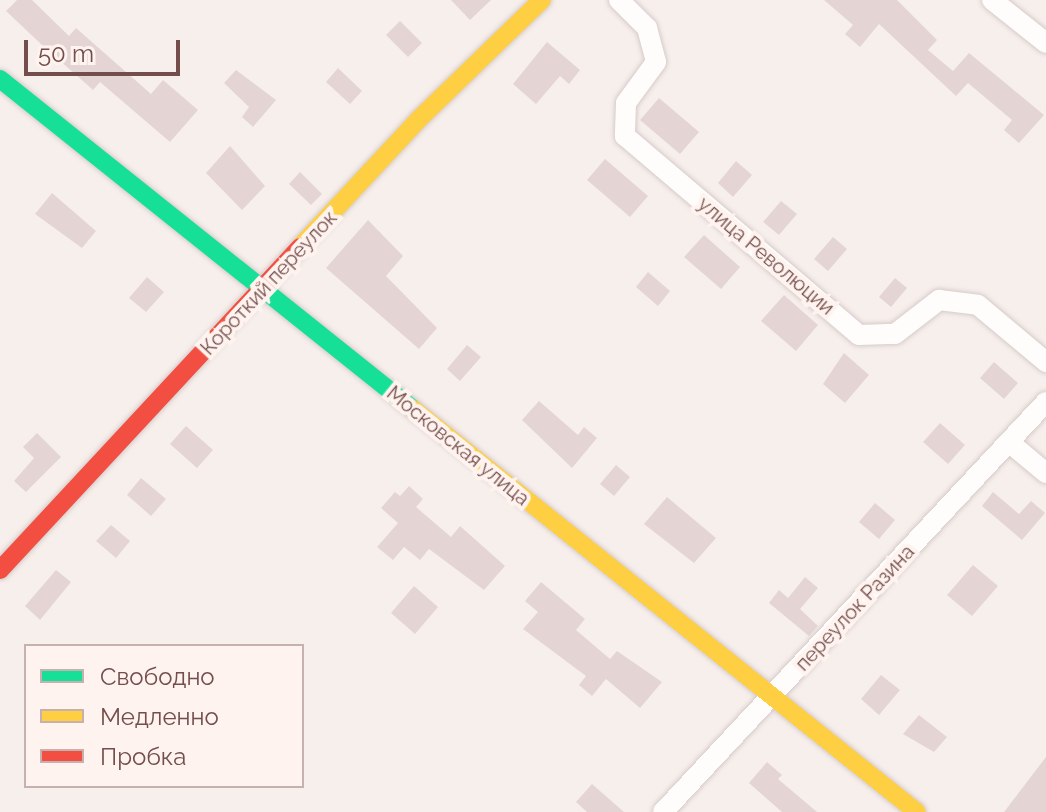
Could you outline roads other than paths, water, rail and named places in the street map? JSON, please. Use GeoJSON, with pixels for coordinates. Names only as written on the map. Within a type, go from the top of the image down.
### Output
{"type":"FeatureCollection","features":[{"type":"Feature","properties":{"kind":"street","name":"Короткий переулок"},"geometry":{"type":"LineString","coordinates":[[0,570],[264,291],[419,119],[542,0]]}},
{"type":"Feature","properties":{"kind":"street","name":"улица Революции"},"geometry":{"type":"LineString","coordinates":[[619,0],[647,28],[656,62],[626,103],[625,136],[835,316],[859,335],[895,334],[939,300],[978,305],[1046,362]]}},
{"type":"Feature","properties":{"kind":"street"},"geometry":{"type":"LineString","coordinates":[[992,0],[1046,43]]}},
{"type":"Feature","properties":{"kind":"street","name":"Московская улица"},"geometry":{"type":"LineString","coordinates":[[0,79],[917,812]]}},
{"type":"Feature","properties":{"kind":"street","name":"переулок Разина"},"geometry":{"type":"LineString","coordinates":[[663,812],[1046,402]]}},
{"type":"Feature","properties":{"kind":"street"},"geometry":{"type":"LineString","coordinates":[[1010,443],[1046,473]]}}]}
